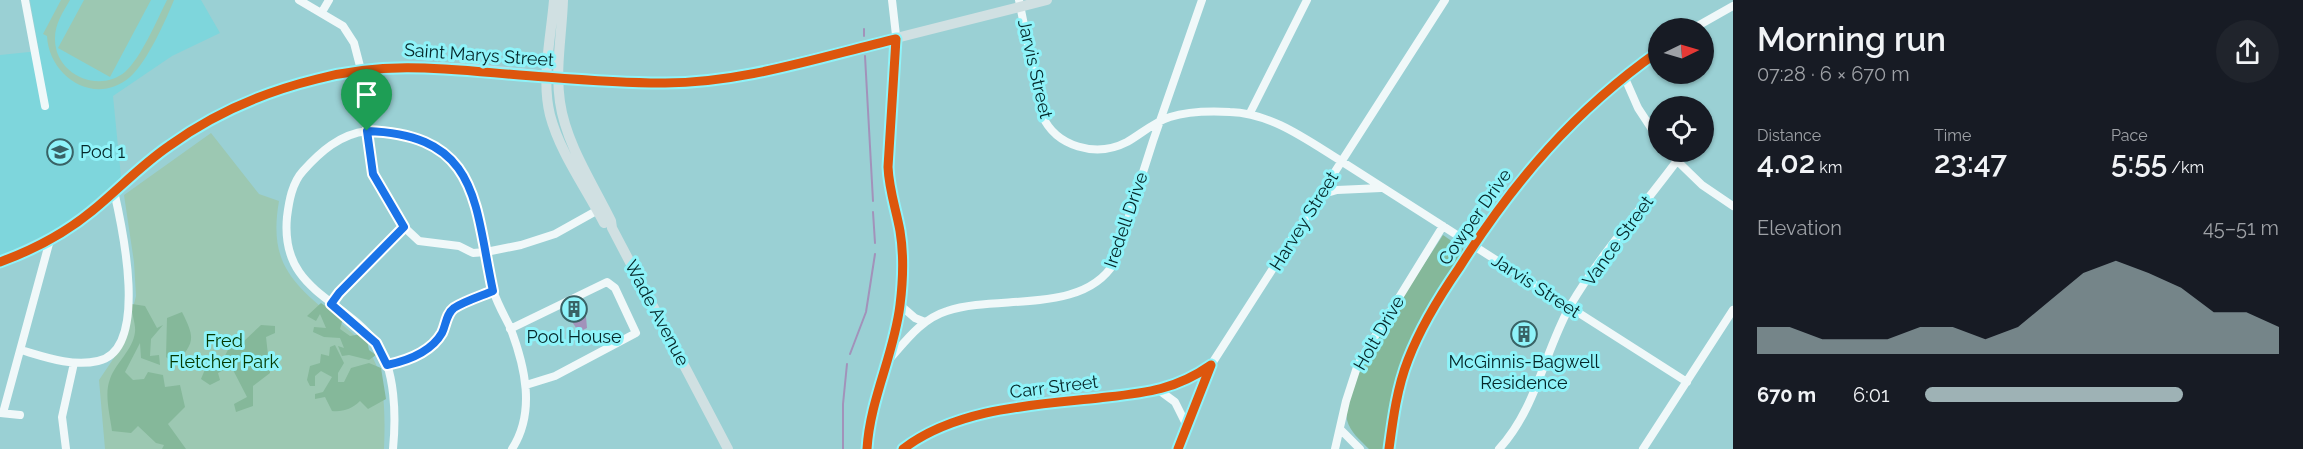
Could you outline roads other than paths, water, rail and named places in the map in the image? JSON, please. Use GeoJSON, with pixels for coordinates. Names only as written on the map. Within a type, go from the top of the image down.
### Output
{"type":"FeatureCollection","features":[{"type":"Feature","properties":{"kind":"main road","name":"Wade Avenue"},"geometry":{"type":"LineString","coordinates":[[554,0],[553,77],[564,122],[611,221],[612,228],[728,449]]}},
{"type":"Feature","properties":{"kind":"main road","name":"Wade Avenue"},"geometry":{"type":"LineString","coordinates":[[563,0],[548,103],[554,126],[605,224],[612,228]]}},
{"type":"Feature","properties":{"kind":"main road","name":"Saint Marys Street"},"geometry":{"type":"LineString","coordinates":[[0,262],[50,240],[91,212],[169,146],[231,109],[289,86],[361,70],[390,67],[443,67],[553,77],[664,83],[710,80],[896,39],[1020,3],[1047,0]]}},
{"type":"Feature","properties":{"kind":"main road","name":"Wade Avenue"},"geometry":{"type":"LineString","coordinates":[[703,398],[708,400],[736,449]]}},
{"type":"Feature","properties":{"kind":"street"},"geometry":{"type":"LineString","coordinates":[[25,0],[45,105]]}},
{"type":"Feature","properties":{"kind":"street"},"geometry":{"type":"LineString","coordinates":[[299,0],[322,12],[347,31],[357,50],[373,174],[404,227],[419,241],[459,246],[473,253],[486,252],[521,245],[555,234],[598,210]]}},
{"type":"Feature","properties":{"kind":"street"},"geometry":{"type":"LineString","coordinates":[[322,12],[329,0]]}},
{"type":"Feature","properties":{"kind":"street"},"geometry":{"type":"LineString","coordinates":[[867,449],[871,412],[888,361],[900,305],[902,252],[888,167],[896,39],[892,0]]}},
{"type":"Feature","properties":{"kind":"street","name":"Iredell Drive"},"geometry":{"type":"LineString","coordinates":[[888,361],[925,322],[947,311],[1076,293],[1097,285],[1114,263],[1202,0]]}},
{"type":"Feature","properties":{"kind":"street"},"geometry":{"type":"LineString","coordinates":[[1250,113],[1308,0]]}},
{"type":"Feature","properties":{"kind":"street","name":"Harvey Street"},"geometry":{"type":"LineString","coordinates":[[1178,449],[1211,365],[1445,0]]}},
{"type":"Feature","properties":{"kind":"street","name":"Jarvis Street"},"geometry":{"type":"LineString","coordinates":[[1020,3],[1042,115],[1056,136],[1081,148],[1094,150],[1113,148],[1161,121],[1178,115],[1207,112],[1250,113],[1297,134],[1341,161],[1687,382]]}},
{"type":"Feature","properties":{"kind":"street"},"geometry":{"type":"LineString","coordinates":[[1712,18],[1733,6]]}},
{"type":"Feature","properties":{"kind":"street","name":"Cowper Drive"},"geometry":{"type":"LineString","coordinates":[[1389,449],[1395,408],[1407,361],[1430,313],[1473,245],[1512,189],[1570,124],[1624,76],[1648,59]]}},
{"type":"Feature","properties":{"kind":"street"},"geometry":{"type":"LineString","coordinates":[[1624,76],[1638,108],[1648,123]]}},
{"type":"Feature","properties":{"kind":"street"},"geometry":{"type":"LineString","coordinates":[[393,449],[394,429],[387,365],[376,343],[309,286],[296,268],[289,251],[286,228],[288,207],[300,174],[315,158],[349,135],[367,131],[393,132],[415,138],[446,154],[458,165],[475,199],[493,291],[520,356],[526,385],[525,417],[512,449]]}},
{"type":"Feature","properties":{"kind":"street"},"geometry":{"type":"LineString","coordinates":[[1676,162],[1702,185],[1733,206]]}},
{"type":"Feature","properties":{"kind":"street","name":"Vance Street"},"geometry":{"type":"LineString","coordinates":[[1499,449],[1513,434],[1528,406],[1569,308],[1676,162]]}},
{"type":"Feature","properties":{"kind":"street"},"geometry":{"type":"LineString","coordinates":[[1320,195],[1337,190],[1384,188]]}},
{"type":"Feature","properties":{"kind":"street"},"geometry":{"type":"LineString","coordinates":[[21,350],[74,363],[99,361],[112,354],[120,340],[130,287],[124,229],[114,191]]}},
{"type":"Feature","properties":{"kind":"street","name":"Holt Drive"},"geometry":{"type":"LineString","coordinates":[[1335,449],[1346,401],[1358,364],[1443,226]]}},
{"type":"Feature","properties":{"kind":"street"},"geometry":{"type":"LineString","coordinates":[[331,304],[404,227]]}},
{"type":"Feature","properties":{"kind":"street"},"geometry":{"type":"LineString","coordinates":[[20,415],[2,413],[50,240]]}},
{"type":"Feature","properties":{"kind":"street"},"geometry":{"type":"LineString","coordinates":[[510,329],[607,282],[615,288],[636,333],[555,376],[526,385]]}},
{"type":"Feature","properties":{"kind":"street"},"geometry":{"type":"LineString","coordinates":[[387,365],[409,359],[426,350],[442,332],[449,313],[493,291]]}},
{"type":"Feature","properties":{"kind":"street"},"geometry":{"type":"LineString","coordinates":[[900,305],[915,318],[925,322]]}},
{"type":"Feature","properties":{"kind":"street"},"geometry":{"type":"LineString","coordinates":[[1643,449],[1733,310]]}},
{"type":"Feature","properties":{"kind":"street"},"geometry":{"type":"LineString","coordinates":[[66,449],[62,417],[74,363]]}},
{"type":"Feature","properties":{"kind":"street","name":"Carr Street"},"geometry":{"type":"LineString","coordinates":[[903,449],[929,434],[980,414],[1160,391],[1196,376],[1211,365]]}},
{"type":"Feature","properties":{"kind":"street"},"geometry":{"type":"LineString","coordinates":[[1160,391],[1175,402],[1186,424]]}},
{"type":"Feature","properties":{"kind":"street"},"geometry":{"type":"LineString","coordinates":[[1340,429],[1360,449]]}},
{"type":"Feature","properties":{"kind":"waterway"},"geometry":{"type":"LineString","coordinates":[[864,29],[864,36]]}},
{"type":"Feature","properties":{"kind":"waterway"},"geometry":{"type":"LineString","coordinates":[[865,56],[873,201]]}},
{"type":"Feature","properties":{"kind":"waterway"},"geometry":{"type":"LineString","coordinates":[[873,212],[875,243]]}},
{"type":"Feature","properties":{"kind":"waterway"},"geometry":{"type":"LineString","coordinates":[[850,354],[866,312],[875,254]]}},
{"type":"Feature","properties":{"kind":"waterway"},"geometry":{"type":"LineString","coordinates":[[843,449],[843,404],[847,364]]}},
{"type":"Feature","properties":{"kind":"place","name":"Pod 1"},"geometry":{"type":"Point","coordinates":[60,152]}},
{"type":"Feature","properties":{"kind":"place","name":"Pool House"},"geometry":{"type":"Point","coordinates":[574,309]}},
{"type":"Feature","properties":{"kind":"place","name":"McGinnis-Bagwell Residence"},"geometry":{"type":"Point","coordinates":[1524,334]}},
{"type":"Feature","properties":{"kind":"park label","name":"Fred Fletcher Park"},"geometry":{"type":"Point","coordinates":[224,351]}}]}
